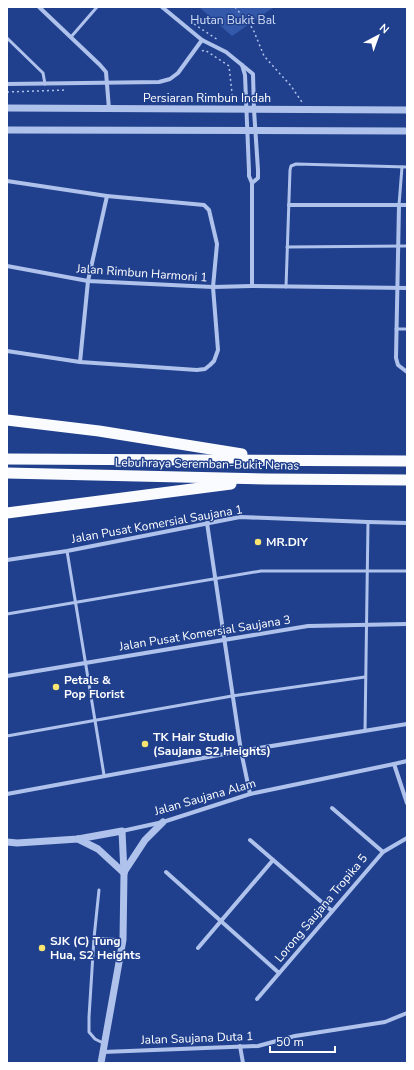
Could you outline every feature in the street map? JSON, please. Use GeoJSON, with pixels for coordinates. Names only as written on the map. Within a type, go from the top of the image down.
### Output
{"type":"FeatureCollection","features":[{"type":"Feature","properties":{"kind":"highway"},"geometry":{"type":"LineString","coordinates":[[7,420],[99,431],[276,459]]}},
{"type":"Feature","properties":{"kind":"highway","name":"Lebuhraya Seremban-Bukit Nenas"},"geometry":{"type":"LineString","coordinates":[[7,458],[407,461]]}},
{"type":"Feature","properties":{"kind":"highway","name":"Lebuhraya Seremban-Bukit Nenas"},"geometry":{"type":"LineString","coordinates":[[7,473],[267,479],[407,480]]}},
{"type":"Feature","properties":{"kind":"highway"},"geometry":{"type":"LineString","coordinates":[[7,513],[267,479]]}},
{"type":"Feature","properties":{"kind":"street"},"geometry":{"type":"LineString","coordinates":[[39,7],[106,72],[109,109]]}},
{"type":"Feature","properties":{"kind":"street"},"geometry":{"type":"LineString","coordinates":[[162,7],[202,40],[226,52],[253,74],[258,178],[252,183]]}},
{"type":"Feature","properties":{"kind":"street"},"geometry":{"type":"LineString","coordinates":[[7,84],[159,82],[170,79],[178,73],[202,40]]}},
{"type":"Feature","properties":{"kind":"street"},"geometry":{"type":"LineString","coordinates":[[242,65],[245,75],[249,176],[252,183],[252,286]]}},
{"type":"Feature","properties":{"kind":"street","name":"Persiaran Rimbun Indah"},"geometry":{"type":"LineString","coordinates":[[7,108],[407,110]]}},
{"type":"Feature","properties":{"kind":"street"},"geometry":{"type":"LineString","coordinates":[[7,130],[407,131]]}},
{"type":"Feature","properties":{"kind":"street"},"geometry":{"type":"LineString","coordinates":[[7,181],[107,196],[204,205],[209,210],[217,244],[213,287],[218,350],[214,361],[205,369],[197,370],[80,362],[7,351]]}},
{"type":"Feature","properties":{"kind":"street"},"geometry":{"type":"LineString","coordinates":[[80,362],[88,281],[107,196]]}},
{"type":"Feature","properties":{"kind":"street"},"geometry":{"type":"LineString","coordinates":[[289,204],[407,205]]}},
{"type":"Feature","properties":{"kind":"street"},"geometry":{"type":"LineString","coordinates":[[399,205],[396,358],[398,365],[407,372]]}},
{"type":"Feature","properties":{"kind":"street","name":"Jalan Rimbun Harmoni 1"},"geometry":{"type":"LineString","coordinates":[[7,266],[88,281],[213,287],[252,286],[407,288]]}},
{"type":"Feature","properties":{"kind":"street","name":"Jalan Pusat Komersial Saujana 1"},"geometry":{"type":"LineString","coordinates":[[7,560],[67,551],[240,517],[407,522]]}},
{"type":"Feature","properties":{"kind":"street"},"geometry":{"type":"LineString","coordinates":[[207,523],[240,751],[250,794]]}},
{"type":"Feature","properties":{"kind":"street","name":"Jalan Pusat Komersial Saujana 3"},"geometry":{"type":"LineString","coordinates":[[7,676],[308,626],[407,624]]}},
{"type":"Feature","properties":{"kind":"street"},"geometry":{"type":"LineString","coordinates":[[7,794],[240,751],[407,724]]}},
{"type":"Feature","properties":{"kind":"street","name":"Jalan Saujana Alam"},"geometry":{"type":"LineString","coordinates":[[7,842],[17,843],[78,839],[122,831],[163,822],[250,794],[407,761]]}},
{"type":"Feature","properties":{"kind":"street"},"geometry":{"type":"LineString","coordinates":[[394,764],[407,803]]}},
{"type":"Feature","properties":{"kind":"street"},"geometry":{"type":"LineString","coordinates":[[332,808],[383,852]]}},
{"type":"Feature","properties":{"kind":"street"},"geometry":{"type":"LineString","coordinates":[[124,873],[145,840],[163,822]]}},
{"type":"Feature","properties":{"kind":"street"},"geometry":{"type":"LineString","coordinates":[[101,1063],[123,940],[124,873],[122,831]]}},
{"type":"Feature","properties":{"kind":"street","name":"Lorong Saujana Tropika 5"},"geometry":{"type":"LineString","coordinates":[[257,999],[383,852],[407,838]]}},
{"type":"Feature","properties":{"kind":"street"},"geometry":{"type":"LineString","coordinates":[[78,839],[98,849],[124,873]]}},
{"type":"Feature","properties":{"kind":"street"},"geometry":{"type":"LineString","coordinates":[[250,840],[332,911]]}},
{"type":"Feature","properties":{"kind":"street"},"geometry":{"type":"LineString","coordinates":[[198,948],[273,860]]}},
{"type":"Feature","properties":{"kind":"street"},"geometry":{"type":"LineString","coordinates":[[166,872],[280,973]]}},
{"type":"Feature","properties":{"kind":"street","name":"Jalan Saujana Duta 1"},"geometry":{"type":"LineString","coordinates":[[103,1052],[258,1046],[295,1036],[384,1022],[407,1013]]}},
{"type":"Feature","properties":{"kind":"street"},"geometry":{"type":"LineString","coordinates":[[240,1046],[243,1063]]}},
{"type":"Feature","properties":{"kind":"lane"},"geometry":{"type":"LineString","coordinates":[[71,37],[97,7]]}},
{"type":"Feature","properties":{"kind":"lane"},"geometry":{"type":"LineString","coordinates":[[7,38],[43,74],[45,84]]}},
{"type":"Feature","properties":{"kind":"lane"},"geometry":{"type":"LineString","coordinates":[[286,287],[290,170],[293,164],[407,167]]}},
{"type":"Feature","properties":{"kind":"lane"},"geometry":{"type":"LineString","coordinates":[[399,205],[402,168]]}},
{"type":"Feature","properties":{"kind":"lane"},"geometry":{"type":"LineString","coordinates":[[287,247],[407,246]]}},
{"type":"Feature","properties":{"kind":"lane"},"geometry":{"type":"LineString","coordinates":[[396,328],[407,329]]}},
{"type":"Feature","properties":{"kind":"lane"},"geometry":{"type":"LineString","coordinates":[[365,731],[368,522]]}},
{"type":"Feature","properties":{"kind":"lane"},"geometry":{"type":"LineString","coordinates":[[67,551],[104,775]]}},
{"type":"Feature","properties":{"kind":"lane"},"geometry":{"type":"LineString","coordinates":[[7,614],[261,571],[407,571]]}},
{"type":"Feature","properties":{"kind":"lane"},"geometry":{"type":"LineString","coordinates":[[7,736],[232,696],[365,677]]}},
{"type":"Feature","properties":{"kind":"lane"},"geometry":{"type":"LineString","coordinates":[[99,890],[94,938],[89,1032],[95,1039],[105,1044]]}},
{"type":"Feature","properties":{"kind":"lane"},"geometry":{"type":"LineString","coordinates":[[94,938],[123,940]]}},
{"type":"Feature","properties":{"kind":"path"},"geometry":{"type":"LineString","coordinates":[[235,7],[253,29],[264,56],[291,86],[308,110]]}},
{"type":"Feature","properties":{"kind":"green space","name":"Hutan Bukit Bal"},"geometry":{"type":"Polygon","coordinates":[[[199,7],[274,7],[232,36],[199,7]]]}},
{"type":"Feature","properties":{"kind":"place","name":"MR.DIY"},"geometry":{"type":"Point","coordinates":[258,542]}},
{"type":"Feature","properties":{"kind":"place","name":"Petals & Pop Florist"},"geometry":{"type":"Point","coordinates":[56,687]}},
{"type":"Feature","properties":{"kind":"place","name":"TK Hair Studio (Saujana S2 Heights)"},"geometry":{"type":"Point","coordinates":[145,744]}},
{"type":"Feature","properties":{"kind":"place","name":"SJK (C) Tung Hua, S2 Heights"},"geometry":{"type":"Point","coordinates":[42,948]}}]}
